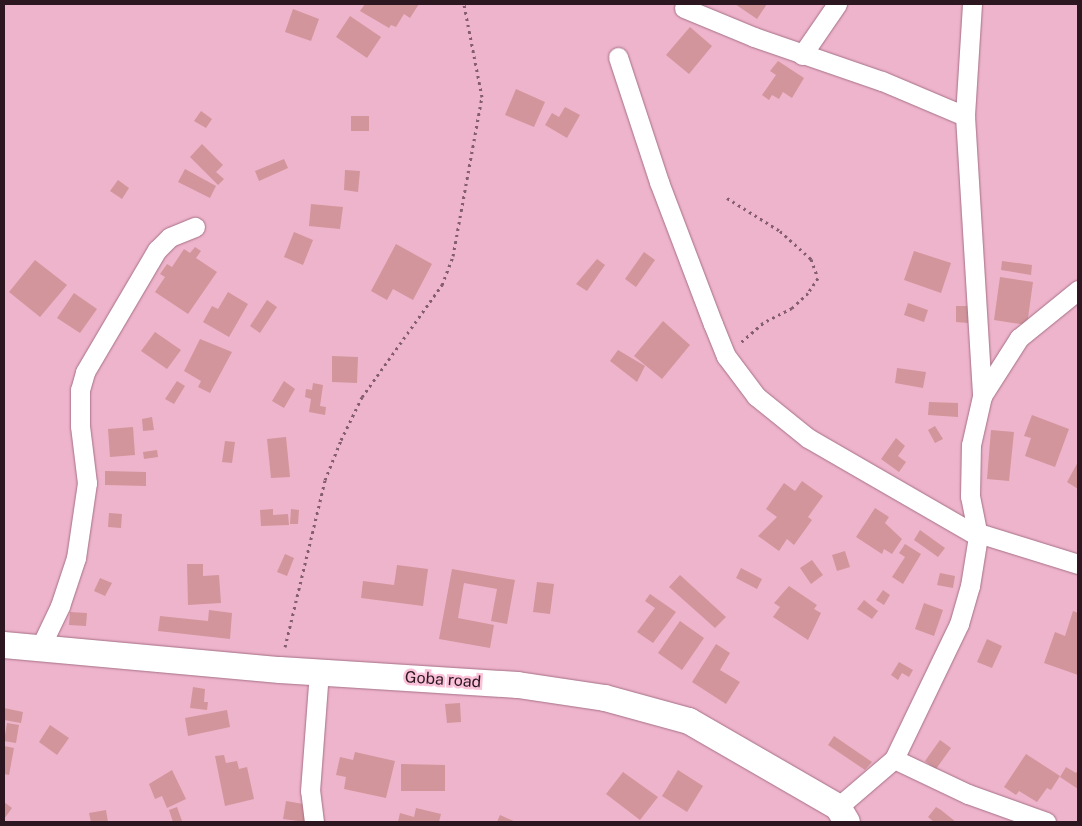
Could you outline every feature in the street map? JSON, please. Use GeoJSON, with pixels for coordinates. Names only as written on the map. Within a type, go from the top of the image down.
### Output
{"type":"FeatureCollection","features":[{"type":"Feature","properties":{"kind":"street"},"geometry":{"type":"LineString","coordinates":[[802,55],[837,4]]}},
{"type":"Feature","properties":{"kind":"street"},"geometry":{"type":"LineString","coordinates":[[842,815],[894,759],[959,624],[970,586],[978,534],[970,496],[971,445],[982,396],[966,116],[972,4]]}},
{"type":"Feature","properties":{"kind":"street"},"geometry":{"type":"LineString","coordinates":[[684,8],[802,55],[882,81],[966,116]]}},
{"type":"Feature","properties":{"kind":"street"},"geometry":{"type":"LineString","coordinates":[[618,57],[659,182],[726,356],[756,396],[781,419],[808,438],[978,534],[1078,564]]}},
{"type":"Feature","properties":{"kind":"street"},"geometry":{"type":"LineString","coordinates":[[40,648],[60,606],[76,558],[87,483],[80,426],[80,390],[85,372],[157,250],[170,237],[195,227]]}},
{"type":"Feature","properties":{"kind":"street"},"geometry":{"type":"LineString","coordinates":[[982,396],[1019,338],[1078,290]]}},
{"type":"Feature","properties":{"kind":"street","name":"Goba road"},"geometry":{"type":"LineString","coordinates":[[4,645],[280,670],[518,685],[605,698],[690,721],[842,815]]}},
{"type":"Feature","properties":{"kind":"street"},"geometry":{"type":"LineString","coordinates":[[314,822],[310,791],[319,672]]}},
{"type":"Feature","properties":{"kind":"street"},"geometry":{"type":"LineString","coordinates":[[894,759],[968,794],[1046,822]]}},
{"type":"Feature","properties":{"kind":"path"},"geometry":{"type":"LineString","coordinates":[[280,670],[324,480],[337,448],[362,397],[442,285],[453,256],[482,97],[464,4]]}},
{"type":"Feature","properties":{"kind":"path"},"geometry":{"type":"LineString","coordinates":[[726,356],[763,322],[792,308],[808,293],[818,278],[812,259],[780,231],[727,198]]}},
{"type":"Feature","properties":{"kind":"building"},"geometry":{"type":"Polygon","coordinates":[[[365,4],[419,4],[410,18],[404,14],[396,27],[391,25],[389,28],[360,11],[365,4]]]}},
{"type":"Feature","properties":{"kind":"building"},"geometry":{"type":"Polygon","coordinates":[[[735,4],[767,4],[757,19],[735,4]]]}},
{"type":"Feature","properties":{"kind":"building"},"geometry":{"type":"Polygon","coordinates":[[[293,9],[319,19],[311,41],[285,32],[293,9]]]}},
{"type":"Feature","properties":{"kind":"building"},"geometry":{"type":"Polygon","coordinates":[[[350,16],[381,37],[367,58],[336,37],[350,16]]]}},
{"type":"Feature","properties":{"kind":"building"},"geometry":{"type":"Polygon","coordinates":[[[690,27],[712,46],[689,74],[666,55],[690,27]]]}},
{"type":"Feature","properties":{"kind":"building"},"geometry":{"type":"Polygon","coordinates":[[[778,61],[804,78],[792,98],[783,92],[779,99],[772,95],[769,100],[762,95],[776,75],[770,71],[778,61]]]}},
{"type":"Feature","properties":{"kind":"building"},"geometry":{"type":"Polygon","coordinates":[[[516,89],[545,102],[534,127],[505,115],[516,89]]]}},
{"type":"Feature","properties":{"kind":"building"},"geometry":{"type":"Polygon","coordinates":[[[565,107],[580,115],[567,138],[545,125],[552,113],[559,117],[565,107]]]}},
{"type":"Feature","properties":{"kind":"building"},"geometry":{"type":"Polygon","coordinates":[[[201,111],[212,119],[206,128],[194,121],[201,111]]]}},
{"type":"Feature","properties":{"kind":"building"},"geometry":{"type":"Polygon","coordinates":[[[351,116],[369,116],[369,131],[351,131],[351,116]]]}},
{"type":"Feature","properties":{"kind":"building"},"geometry":{"type":"Polygon","coordinates":[[[202,144],[223,165],[216,172],[224,179],[218,185],[190,157],[202,144]]]}},
{"type":"Feature","properties":{"kind":"building"},"geometry":{"type":"Polygon","coordinates":[[[284,159],[288,168],[259,181],[255,171],[284,159]]]}},
{"type":"Feature","properties":{"kind":"building"},"geometry":{"type":"Polygon","coordinates":[[[185,169],[216,186],[210,198],[178,182],[185,169]]]}},
{"type":"Feature","properties":{"kind":"building"},"geometry":{"type":"Polygon","coordinates":[[[345,170],[360,171],[358,192],[344,190],[345,170]]]}},
{"type":"Feature","properties":{"kind":"building"},"geometry":{"type":"Polygon","coordinates":[[[118,180],[129,188],[122,199],[110,191],[118,180]]]}},
{"type":"Feature","properties":{"kind":"building"},"geometry":{"type":"Polygon","coordinates":[[[311,204],[343,207],[340,229],[309,226],[311,204]]]}},
{"type":"Feature","properties":{"kind":"building"},"geometry":{"type":"Polygon","coordinates":[[[294,232],[313,240],[303,265],[284,257],[294,232]]]}},
{"type":"Feature","properties":{"kind":"building"},"geometry":{"type":"Polygon","coordinates":[[[396,244],[432,264],[413,300],[393,289],[387,300],[371,291],[396,244]]]}},
{"type":"Feature","properties":{"kind":"building"},"geometry":{"type":"Polygon","coordinates":[[[195,247],[201,251],[196,258],[217,272],[188,314],[155,292],[165,277],[160,274],[167,264],[172,267],[184,249],[190,253],[195,247]]]}},
{"type":"Feature","properties":{"kind":"building"},"geometry":{"type":"Polygon","coordinates":[[[914,251],[951,263],[941,293],[904,280],[914,251]]]}},
{"type":"Feature","properties":{"kind":"building"},"geometry":{"type":"Polygon","coordinates":[[[644,252],[655,260],[636,287],[625,279],[644,252]]]}},
{"type":"Feature","properties":{"kind":"building"},"geometry":{"type":"Polygon","coordinates":[[[597,259],[605,265],[587,291],[576,284],[597,259]]]}},
{"type":"Feature","properties":{"kind":"building"},"geometry":{"type":"Polygon","coordinates":[[[35,260],[67,285],[40,317],[9,292],[35,260]]]}},
{"type":"Feature","properties":{"kind":"building"},"geometry":{"type":"Polygon","coordinates":[[[1002,261],[1032,265],[1031,275],[1001,270],[1002,261]]]}},
{"type":"Feature","properties":{"kind":"building"},"geometry":{"type":"Polygon","coordinates":[[[1000,277],[1033,282],[1027,325],[994,320],[1000,277]]]}},
{"type":"Feature","properties":{"kind":"building"},"geometry":{"type":"Polygon","coordinates":[[[228,292],[248,304],[229,337],[203,322],[212,306],[218,309],[228,292]]]}},
{"type":"Feature","properties":{"kind":"building"},"geometry":{"type":"Polygon","coordinates":[[[74,293],[97,309],[80,333],[57,318],[74,293]]]}},
{"type":"Feature","properties":{"kind":"building"},"geometry":{"type":"Polygon","coordinates":[[[267,300],[277,307],[260,333],[250,326],[267,300]]]}},
{"type":"Feature","properties":{"kind":"building"},"geometry":{"type":"Polygon","coordinates":[[[908,303],[928,310],[924,322],[904,315],[908,303]]]}},
{"type":"Feature","properties":{"kind":"building"},"geometry":{"type":"Polygon","coordinates":[[[956,306],[968,306],[968,323],[956,322],[956,306]]]}},
{"type":"Feature","properties":{"kind":"building"},"geometry":{"type":"Polygon","coordinates":[[[663,321],[690,345],[662,379],[634,356],[663,321]]]}},
{"type":"Feature","properties":{"kind":"building"},"geometry":{"type":"Polygon","coordinates":[[[155,332],[181,350],[167,369],[141,351],[155,332]]]}},
{"type":"Feature","properties":{"kind":"building"},"geometry":{"type":"Polygon","coordinates":[[[200,339],[232,352],[210,393],[198,387],[201,381],[184,371],[200,339]]]}},
{"type":"Feature","properties":{"kind":"building"},"geometry":{"type":"Polygon","coordinates":[[[618,350],[645,366],[637,382],[610,361],[618,350]]]}},
{"type":"Feature","properties":{"kind":"building"},"geometry":{"type":"Polygon","coordinates":[[[332,356],[358,357],[357,383],[332,382],[332,356]]]}},
{"type":"Feature","properties":{"kind":"building"},"geometry":{"type":"Polygon","coordinates":[[[897,368],[926,372],[923,388],[895,383],[897,368]]]}},
{"type":"Feature","properties":{"kind":"building"},"geometry":{"type":"Polygon","coordinates":[[[177,381],[185,386],[174,404],[165,399],[177,381]]]}},
{"type":"Feature","properties":{"kind":"building"},"geometry":{"type":"Polygon","coordinates":[[[284,381],[295,389],[284,408],[272,401],[284,381]]]}},
{"type":"Feature","properties":{"kind":"building"},"geometry":{"type":"Polygon","coordinates":[[[313,383],[323,385],[320,406],[326,407],[325,415],[309,412],[311,399],[305,397],[306,389],[312,390],[313,383]]]}},
{"type":"Feature","properties":{"kind":"building"},"geometry":{"type":"Polygon","coordinates":[[[929,402],[958,403],[958,417],[928,415],[929,402]]]}},
{"type":"Feature","properties":{"kind":"building"},"geometry":{"type":"Polygon","coordinates":[[[1032,415],[1069,429],[1055,467],[1025,456],[1031,438],[1024,436],[1032,415]]]}},
{"type":"Feature","properties":{"kind":"building"},"geometry":{"type":"Polygon","coordinates":[[[152,417],[154,430],[143,431],[142,419],[152,417]]]}},
{"type":"Feature","properties":{"kind":"building"},"geometry":{"type":"Polygon","coordinates":[[[935,426],[943,439],[935,443],[928,430],[935,426]]]}},
{"type":"Feature","properties":{"kind":"building"},"geometry":{"type":"Polygon","coordinates":[[[133,427],[135,455],[110,457],[108,429],[133,427]]]}},
{"type":"Feature","properties":{"kind":"building"},"geometry":{"type":"Polygon","coordinates":[[[991,430],[1014,432],[1009,481],[987,479],[991,430]]]}},
{"type":"Feature","properties":{"kind":"building"},"geometry":{"type":"Polygon","coordinates":[[[286,437],[290,477],[271,478],[267,439],[286,437]]]}},
{"type":"Feature","properties":{"kind":"building"},"geometry":{"type":"Polygon","coordinates":[[[896,438],[905,446],[898,456],[906,462],[899,472],[881,459],[896,438]]]}},
{"type":"Feature","properties":{"kind":"building"},"geometry":{"type":"Polygon","coordinates":[[[225,441],[235,442],[232,463],[222,462],[225,441]]]}},
{"type":"Feature","properties":{"kind":"building"},"geometry":{"type":"Polygon","coordinates":[[[157,450],[158,457],[144,459],[143,452],[157,450]]]}},
{"type":"Feature","properties":{"kind":"building"},"geometry":{"type":"Polygon","coordinates":[[[1078,462],[1078,489],[1067,482],[1078,462]]]}},
{"type":"Feature","properties":{"kind":"building"},"geometry":{"type":"Polygon","coordinates":[[[105,471],[146,472],[146,486],[105,485],[105,471]]]}},
{"type":"Feature","properties":{"kind":"building"},"geometry":{"type":"Polygon","coordinates":[[[802,481],[823,496],[808,517],[812,520],[794,545],[787,539],[779,551],[758,536],[777,517],[766,509],[784,483],[795,491],[802,481]]]}},
{"type":"Feature","properties":{"kind":"building"},"geometry":{"type":"Polygon","coordinates":[[[875,508],[889,517],[885,523],[902,539],[892,554],[884,549],[882,554],[856,537],[875,508]]]}},
{"type":"Feature","properties":{"kind":"building"},"geometry":{"type":"Polygon","coordinates":[[[273,509],[273,515],[288,514],[289,525],[261,526],[260,510],[273,509]]]}},
{"type":"Feature","properties":{"kind":"building"},"geometry":{"type":"Polygon","coordinates":[[[291,509],[299,510],[298,524],[290,524],[291,509]]]}},
{"type":"Feature","properties":{"kind":"building"},"geometry":{"type":"Polygon","coordinates":[[[109,513],[122,514],[121,528],[108,527],[109,513]]]}},
{"type":"Feature","properties":{"kind":"building"},"geometry":{"type":"Polygon","coordinates":[[[920,530],[945,548],[938,557],[914,540],[920,530]]]}},
{"type":"Feature","properties":{"kind":"building"},"geometry":{"type":"Polygon","coordinates":[[[905,544],[921,554],[903,584],[892,577],[905,557],[899,553],[905,544]]]}},
{"type":"Feature","properties":{"kind":"building"},"geometry":{"type":"Polygon","coordinates":[[[845,551],[850,567],[837,571],[832,555],[845,551]]]}},
{"type":"Feature","properties":{"kind":"building"},"geometry":{"type":"Polygon","coordinates":[[[285,554],[294,558],[287,576],[277,572],[285,554]]]}},
{"type":"Feature","properties":{"kind":"building"},"geometry":{"type":"Polygon","coordinates":[[[812,560],[823,575],[811,584],[800,568],[812,560]]]}},
{"type":"Feature","properties":{"kind":"building"},"geometry":{"type":"Polygon","coordinates":[[[187,564],[203,564],[203,576],[219,575],[221,603],[188,605],[187,564]]]}},
{"type":"Feature","properties":{"kind":"building"},"geometry":{"type":"Polygon","coordinates":[[[397,565],[428,569],[423,606],[361,598],[363,581],[394,585],[397,565]]]}},
{"type":"Feature","properties":{"kind":"building"},"geometry":{"type":"Polygon","coordinates":[[[741,568],[762,579],[757,589],[736,578],[741,568]]]}},
{"type":"Feature","properties":{"kind":"building"},"geometry":{"type":"Polygon","coordinates":[[[452,569],[515,580],[507,624],[491,621],[497,589],[464,583],[458,618],[494,625],[490,648],[439,639],[452,569]]]}},
{"type":"Feature","properties":{"kind":"building"},"geometry":{"type":"Polygon","coordinates":[[[940,573],[955,576],[953,588],[937,585],[940,573]]]}},
{"type":"Feature","properties":{"kind":"building"},"geometry":{"type":"Polygon","coordinates":[[[680,575],[726,617],[715,628],[669,587],[680,575]]]}},
{"type":"Feature","properties":{"kind":"building"},"geometry":{"type":"Polygon","coordinates":[[[100,578],[112,583],[105,596],[94,591],[100,578]]]}},
{"type":"Feature","properties":{"kind":"building"},"geometry":{"type":"Polygon","coordinates":[[[537,582],[554,584],[550,614],[533,612],[537,582]]]}},
{"type":"Feature","properties":{"kind":"building"},"geometry":{"type":"Polygon","coordinates":[[[789,586],[817,605],[814,609],[821,613],[808,640],[773,617],[780,607],[774,603],[789,586]]]}},
{"type":"Feature","properties":{"kind":"building"},"geometry":{"type":"Polygon","coordinates":[[[883,590],[890,595],[884,605],[876,600],[883,590]]]}},
{"type":"Feature","properties":{"kind":"building"},"geometry":{"type":"Polygon","coordinates":[[[650,594],[676,612],[653,643],[637,632],[655,608],[645,601],[650,594]]]}},
{"type":"Feature","properties":{"kind":"building"},"geometry":{"type":"Polygon","coordinates":[[[864,600],[878,611],[872,619],[857,609],[864,600]]]}},
{"type":"Feature","properties":{"kind":"building"},"geometry":{"type":"Polygon","coordinates":[[[924,603],[943,610],[934,636],[915,629],[924,603]]]}},
{"type":"Feature","properties":{"kind":"building"},"geometry":{"type":"Polygon","coordinates":[[[209,610],[232,613],[230,639],[158,631],[160,616],[208,621],[209,610]]]}},
{"type":"Feature","properties":{"kind":"building"},"geometry":{"type":"Polygon","coordinates":[[[1073,611],[1078,613],[1078,675],[1044,663],[1055,632],[1065,636],[1073,611]]]}},
{"type":"Feature","properties":{"kind":"building"},"geometry":{"type":"Polygon","coordinates":[[[70,612],[87,613],[86,626],[69,625],[70,612]]]}},
{"type":"Feature","properties":{"kind":"building"},"geometry":{"type":"Polygon","coordinates":[[[680,621],[704,638],[682,670],[658,653],[680,621]]]}},
{"type":"Feature","properties":{"kind":"building"},"geometry":{"type":"Polygon","coordinates":[[[987,639],[1002,646],[992,668],[977,662],[987,639]]]}},
{"type":"Feature","properties":{"kind":"building"},"geometry":{"type":"Polygon","coordinates":[[[716,644],[730,653],[720,670],[740,682],[726,704],[692,682],[716,644]]]}},
{"type":"Feature","properties":{"kind":"building"},"geometry":{"type":"Polygon","coordinates":[[[899,662],[913,670],[909,677],[902,673],[898,680],[891,675],[899,662]]]}},
{"type":"Feature","properties":{"kind":"building"},"geometry":{"type":"Polygon","coordinates":[[[193,687],[205,689],[204,702],[208,702],[207,710],[190,708],[193,687]]]}},
{"type":"Feature","properties":{"kind":"building"},"geometry":{"type":"Polygon","coordinates":[[[460,703],[461,722],[447,723],[445,704],[460,703]]]}},
{"type":"Feature","properties":{"kind":"building"},"geometry":{"type":"Polygon","coordinates":[[[4,708],[23,712],[21,723],[4,720],[4,708]]]}},
{"type":"Feature","properties":{"kind":"building"},"geometry":{"type":"Polygon","coordinates":[[[227,710],[230,727],[188,736],[185,718],[227,710]]]}},
{"type":"Feature","properties":{"kind":"building"},"geometry":{"type":"Polygon","coordinates":[[[7,723],[19,725],[16,743],[4,741],[7,723]]]}},
{"type":"Feature","properties":{"kind":"building"},"geometry":{"type":"Polygon","coordinates":[[[50,725],[69,738],[57,755],[39,742],[50,725]]]}},
{"type":"Feature","properties":{"kind":"building"},"geometry":{"type":"Polygon","coordinates":[[[834,736],[872,762],[865,770],[828,745],[834,736]]]}},
{"type":"Feature","properties":{"kind":"building"},"geometry":{"type":"Polygon","coordinates":[[[940,740],[951,748],[936,769],[925,761],[940,740]]]}},
{"type":"Feature","properties":{"kind":"building"},"geometry":{"type":"Polygon","coordinates":[[[4,746],[14,748],[9,775],[4,774],[4,746]]]}},
{"type":"Feature","properties":{"kind":"building"},"geometry":{"type":"Polygon","coordinates":[[[355,752],[395,761],[386,798],[344,789],[346,777],[336,775],[340,757],[353,760],[355,752]]]}},
{"type":"Feature","properties":{"kind":"building"},"geometry":{"type":"Polygon","coordinates":[[[1026,754],[1060,776],[1051,790],[1047,788],[1037,802],[1019,791],[1016,795],[1004,787],[1026,754]]]}},
{"type":"Feature","properties":{"kind":"building"},"geometry":{"type":"Polygon","coordinates":[[[224,755],[226,763],[237,761],[239,769],[247,767],[254,799],[225,806],[215,756],[224,755]]]}},
{"type":"Feature","properties":{"kind":"building"},"geometry":{"type":"Polygon","coordinates":[[[401,764],[445,765],[445,791],[401,791],[401,764]]]}},
{"type":"Feature","properties":{"kind":"building"},"geometry":{"type":"Polygon","coordinates":[[[1066,767],[1076,773],[1078,770],[1078,789],[1060,777],[1066,767]]]}},
{"type":"Feature","properties":{"kind":"building"},"geometry":{"type":"Polygon","coordinates":[[[172,770],[186,799],[167,808],[162,796],[155,799],[149,784],[172,770]]]}},
{"type":"Feature","properties":{"kind":"building"},"geometry":{"type":"Polygon","coordinates":[[[678,770],[703,786],[687,812],[662,796],[678,770]]]}},
{"type":"Feature","properties":{"kind":"building"},"geometry":{"type":"Polygon","coordinates":[[[623,772],[658,797],[640,820],[606,794],[623,772]]]}},
{"type":"Feature","properties":{"kind":"building"},"geometry":{"type":"Polygon","coordinates":[[[286,801],[309,805],[306,822],[283,819],[286,801]]]}},
{"type":"Feature","properties":{"kind":"building"},"geometry":{"type":"Polygon","coordinates":[[[4,802],[12,808],[4,819],[4,802]]]}},
{"type":"Feature","properties":{"kind":"building"},"geometry":{"type":"Polygon","coordinates":[[[177,807],[182,821],[173,822],[169,810],[177,807]]]}},
{"type":"Feature","properties":{"kind":"building"},"geometry":{"type":"Polygon","coordinates":[[[936,807],[956,822],[934,822],[928,817],[936,807]]]}},
{"type":"Feature","properties":{"kind":"building"},"geometry":{"type":"Polygon","coordinates":[[[416,808],[441,814],[439,822],[398,822],[400,813],[414,817],[416,808]]]}},
{"type":"Feature","properties":{"kind":"building"},"geometry":{"type":"Polygon","coordinates":[[[106,810],[108,822],[91,822],[89,813],[106,810]]]}},
{"type":"Feature","properties":{"kind":"building"},"geometry":{"type":"Polygon","coordinates":[[[500,815],[516,822],[497,822],[500,815]]]}}]}
